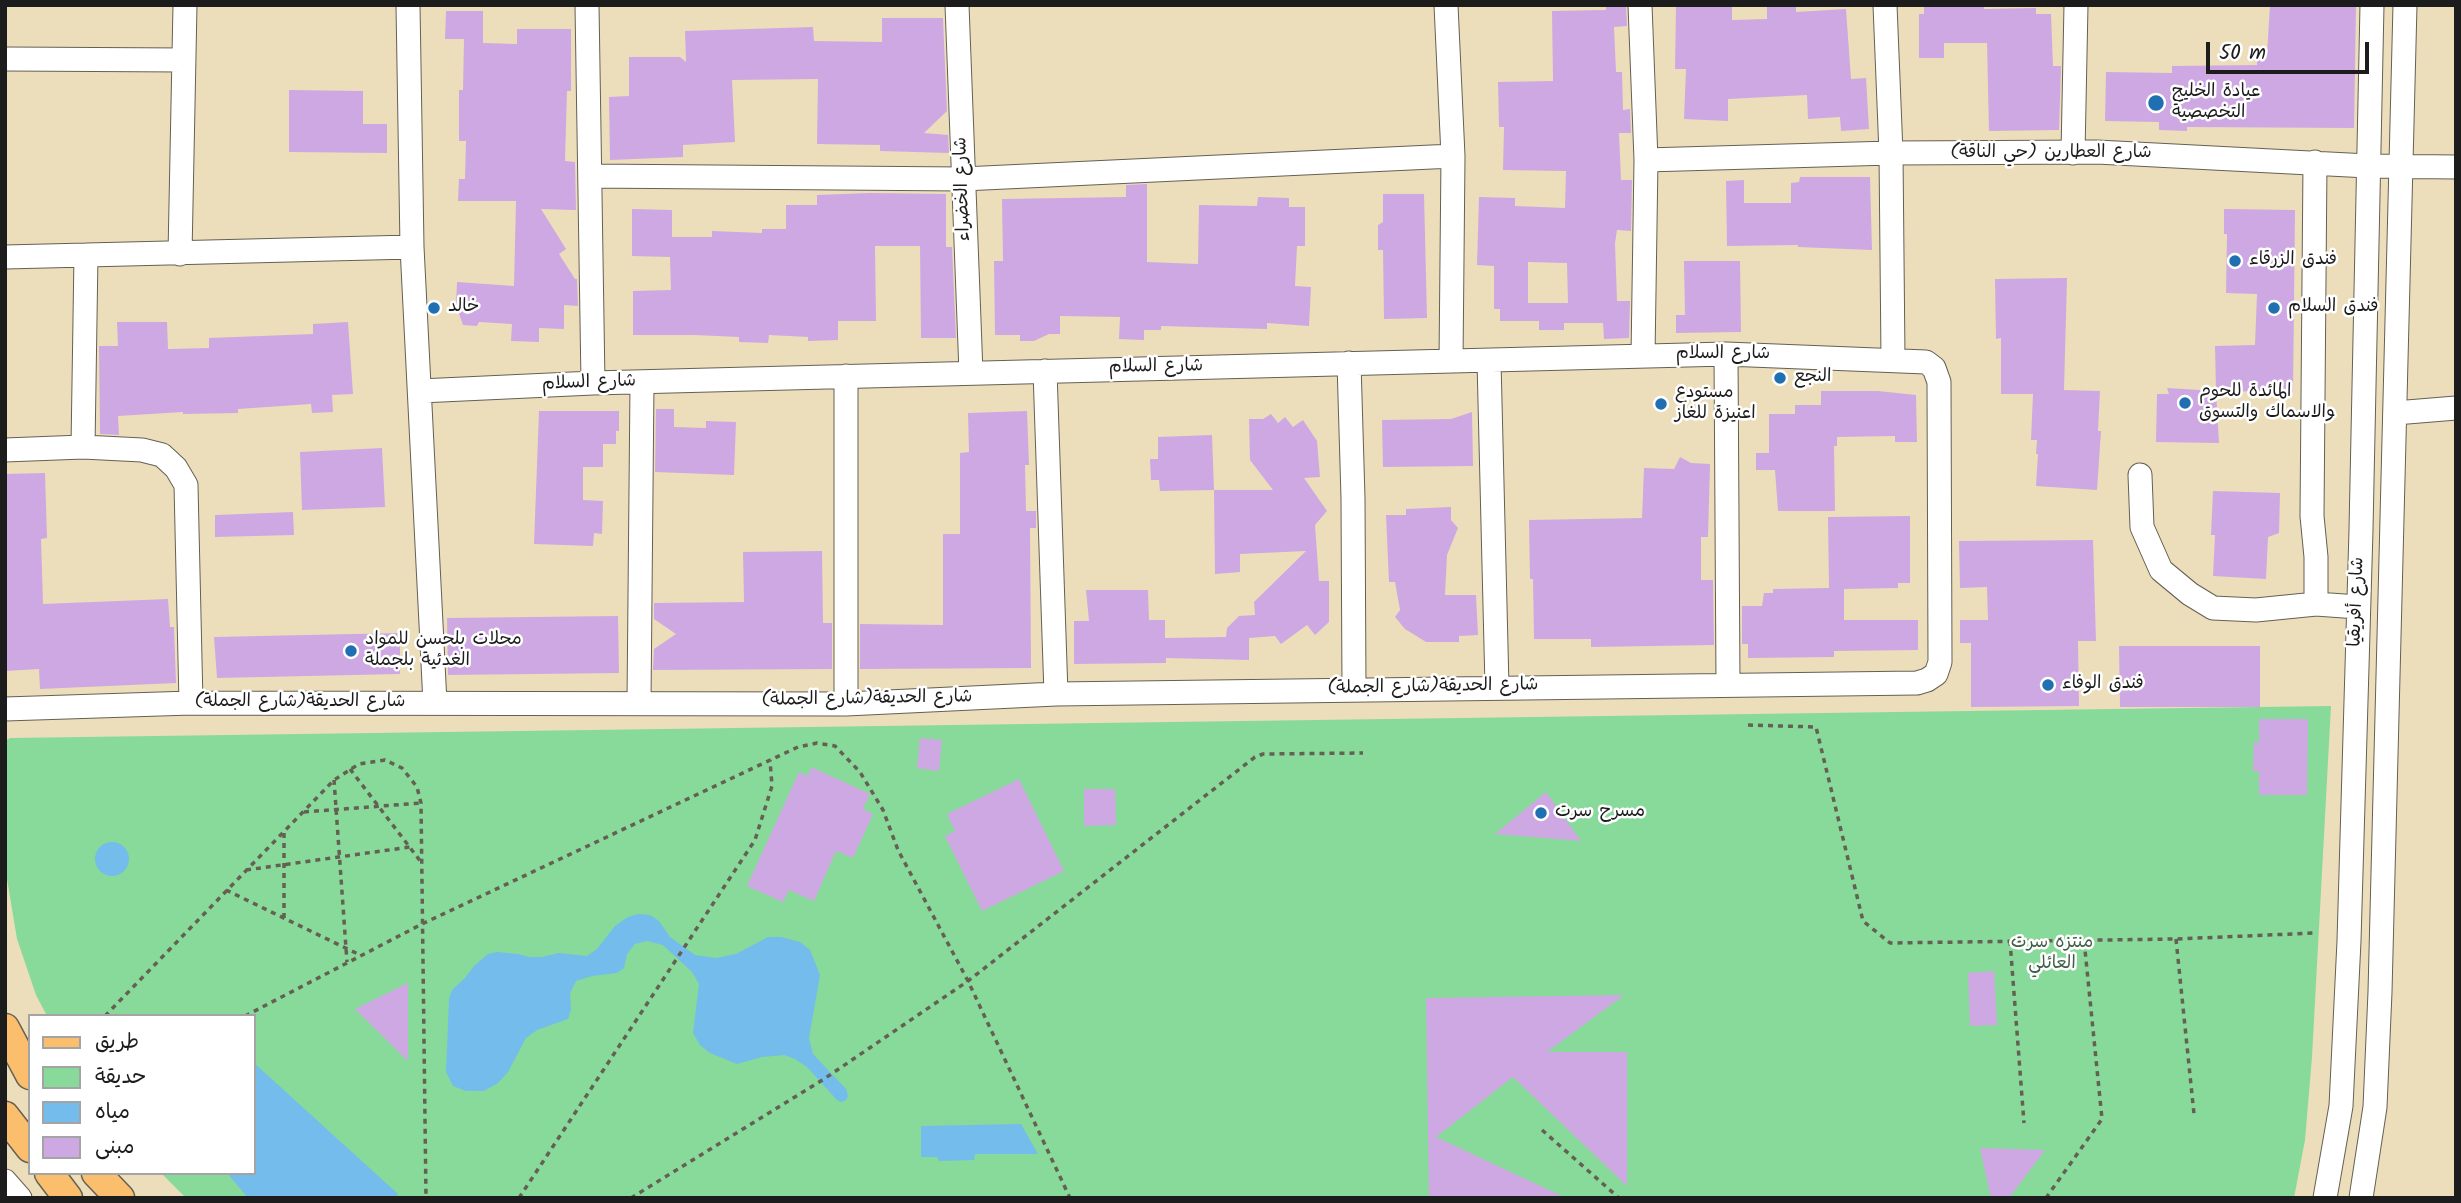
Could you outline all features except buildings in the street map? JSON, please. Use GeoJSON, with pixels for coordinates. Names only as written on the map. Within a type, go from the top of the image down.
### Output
{"type":"FeatureCollection","features":[{"type":"Feature","properties":{"kind":"main road"},"geometry":{"type":"LineString","coordinates":[[5,1028],[28,1071]]}},
{"type":"Feature","properties":{"kind":"main road"},"geometry":{"type":"LineString","coordinates":[[5,1116],[28,1145]]}},
{"type":"Feature","properties":{"kind":"main road"},"geometry":{"type":"LineString","coordinates":[[51,1175],[68,1198]]}},
{"type":"Feature","properties":{"kind":"main road"},"geometry":{"type":"LineString","coordinates":[[98,1175],[120,1198]]}},
{"type":"Feature","properties":{"kind":"street"},"geometry":{"type":"LineString","coordinates":[[180,254],[185,5]]}},
{"type":"Feature","properties":{"kind":"street"},"geometry":{"type":"LineString","coordinates":[[408,5],[412,247],[435,704]]}},
{"type":"Feature","properties":{"kind":"street"},"geometry":{"type":"LineString","coordinates":[[587,5],[593,383]]}},
{"type":"Feature","properties":{"kind":"street","name":"شارع الخضراء"},"geometry":{"type":"LineString","coordinates":[[957,5],[971,373]]}},
{"type":"Feature","properties":{"kind":"street"},"geometry":{"type":"LineString","coordinates":[[1446,5],[1453,156],[1451,361]]}},
{"type":"Feature","properties":{"kind":"street"},"geometry":{"type":"LineString","coordinates":[[1640,5],[1646,160],[1643,356]]}},
{"type":"Feature","properties":{"kind":"street"},"geometry":{"type":"LineString","coordinates":[[1885,5],[1891,153],[1893,359]]}},
{"type":"Feature","properties":{"kind":"street"},"geometry":{"type":"LineString","coordinates":[[2073,153],[2076,5]]}},
{"type":"Feature","properties":{"kind":"street","name":"شارع أفريقيا"},"geometry":{"type":"LineString","coordinates":[[2325,1198],[2341,1106],[2349,941],[2372,5]]}},
{"type":"Feature","properties":{"kind":"street","name":"شارع أفريقيا"},"geometry":{"type":"LineString","coordinates":[[2361,1198],[2375,1107],[2380,992],[2405,5]]}},
{"type":"Feature","properties":{"kind":"street"},"geometry":{"type":"LineString","coordinates":[[5,59],[184,60]]}},
{"type":"Feature","properties":{"kind":"street","name":"شارع العطارين (حي الناقة)"},"geometry":{"type":"LineString","coordinates":[[1646,160],[1891,153],[2073,153],[2183,155],[2368,166],[2456,167]]}},
{"type":"Feature","properties":{"kind":"street"},"geometry":{"type":"LineString","coordinates":[[590,176],[963,179],[1453,156]]}},
{"type":"Feature","properties":{"kind":"street"},"geometry":{"type":"LineString","coordinates":[[2315,162],[2312,516],[2316,557],[2316,604]]}},
{"type":"Feature","properties":{"kind":"street"},"geometry":{"type":"LineString","coordinates":[[5,257],[412,247]]}},
{"type":"Feature","properties":{"kind":"street"},"geometry":{"type":"LineString","coordinates":[[83,447],[86,256]]}},
{"type":"Feature","properties":{"kind":"street"},"geometry":{"type":"LineString","coordinates":[[1726,354],[1728,683]]}},
{"type":"Feature","properties":{"kind":"street","name":"شارع السلام"},"geometry":{"type":"LineString","coordinates":[[420,391],[593,383],[1726,354],[1926,362],[1934,368],[1939,382],[1940,662],[1936,674],[1917,683],[1728,683]]}},
{"type":"Feature","properties":{"kind":"street"},"geometry":{"type":"LineString","coordinates":[[1489,361],[1497,687]]}},
{"type":"Feature","properties":{"kind":"street"},"geometry":{"type":"LineString","coordinates":[[1349,363],[1354,689]]}},
{"type":"Feature","properties":{"kind":"street"},"geometry":{"type":"LineString","coordinates":[[1045,371],[1056,694]]}},
{"type":"Feature","properties":{"kind":"street"},"geometry":{"type":"LineString","coordinates":[[846,376],[846,704]]}},
{"type":"Feature","properties":{"kind":"street"},"geometry":{"type":"LineString","coordinates":[[639,702],[642,383]]}},
{"type":"Feature","properties":{"kind":"street"},"geometry":{"type":"LineString","coordinates":[[2395,413],[2456,408]]}},
{"type":"Feature","properties":{"kind":"street"},"geometry":{"type":"LineString","coordinates":[[5,450],[83,447],[142,450],[162,455],[176,468],[186,485],[191,703]]}},
{"type":"Feature","properties":{"kind":"street"},"geometry":{"type":"LineString","coordinates":[[2140,475],[2142,527],[2161,570],[2190,594],[2213,607],[2256,610],[2316,604],[2358,607]]}},
{"type":"Feature","properties":{"kind":"street","name":"شارع الحديقة(شارع الجملة)"},"geometry":{"type":"LineString","coordinates":[[5,709],[191,703],[846,704],[1056,694],[1728,683]]}},
{"type":"Feature","properties":{"kind":"street"},"geometry":{"type":"LineString","coordinates":[[5,1181],[20,1198]]}},
{"type":"Feature","properties":{"kind":"path"},"geometry":{"type":"LineString","coordinates":[[1748,725],[1816,727],[1863,921],[1890,943],[2176,939],[2315,933]]}},
{"type":"Feature","properties":{"kind":"path"},"geometry":{"type":"LineString","coordinates":[[249,1014],[422,923],[798,747],[817,743],[835,746],[860,772],[883,810],[898,850],[968,981],[1070,1198]]}},
{"type":"Feature","properties":{"kind":"path"},"geometry":{"type":"LineString","coordinates":[[631,1198],[824,1079],[968,981],[1255,757],[1262,754],[1363,753]]}},
{"type":"Feature","properties":{"kind":"path"},"geometry":{"type":"LineString","coordinates":[[519,1198],[755,840],[772,786],[770,760]]}},
{"type":"Feature","properties":{"kind":"path"},"geometry":{"type":"LineString","coordinates":[[107,1014],[334,780],[359,764],[386,761],[402,768],[417,787],[421,803],[426,1198]]}},
{"type":"Feature","properties":{"kind":"path"},"geometry":{"type":"LineString","coordinates":[[350,769],[421,862]]}},
{"type":"Feature","properties":{"kind":"path"},"geometry":{"type":"LineString","coordinates":[[334,780],[347,962]]}},
{"type":"Feature","properties":{"kind":"path"},"geometry":{"type":"LineString","coordinates":[[302,812],[421,803]]}},
{"type":"Feature","properties":{"kind":"path"},"geometry":{"type":"LineString","coordinates":[[284,831],[284,918]]}},
{"type":"Feature","properties":{"kind":"path"},"geometry":{"type":"LineString","coordinates":[[246,870],[410,848]]}},
{"type":"Feature","properties":{"kind":"path"},"geometry":{"type":"LineString","coordinates":[[226,890],[361,955]]}},
{"type":"Feature","properties":{"kind":"path"},"geometry":{"type":"LineString","coordinates":[[2176,939],[2194,1114]]}},
{"type":"Feature","properties":{"kind":"path"},"geometry":{"type":"LineString","coordinates":[[2046,1198],[2102,1119],[2084,940]]}},
{"type":"Feature","properties":{"kind":"path"},"geometry":{"type":"LineString","coordinates":[[2010,941],[2024,1123]]}},
{"type":"Feature","properties":{"kind":"path"},"geometry":{"type":"LineString","coordinates":[[1542,1130],[1619,1198]]}},
{"type":"Feature","properties":{"kind":"green space","name":"منتزه سرت العائلي"},"geometry":{"type":"Polygon","coordinates":[[[2331,706],[2305,1140],[2294,1198],[186,1198],[163,1175],[256,1175],[256,1014],[46,1014],[36,995],[17,939],[5,867],[5,741],[10,738],[2331,706]]]}},
{"type":"Feature","properties":{"kind":"water"},"geometry":{"type":"Polygon","coordinates":[[[112,842],[124,847],[129,859],[124,871],[112,876],[100,871],[95,859],[100,847],[112,842]]]}},
{"type":"Feature","properties":{"kind":"water"},"geometry":{"type":"Polygon","coordinates":[[[638,914],[650,915],[659,921],[670,937],[695,955],[716,958],[736,954],[768,937],[800,942],[810,950],[820,975],[809,1038],[813,1054],[846,1089],[846,1100],[837,1100],[807,1067],[784,1055],[762,1057],[737,1064],[710,1053],[700,1045],[693,1033],[699,984],[692,972],[663,945],[647,941],[635,944],[627,954],[624,968],[617,973],[576,981],[570,993],[571,1010],[568,1019],[537,1030],[526,1038],[508,1072],[498,1083],[484,1091],[466,1091],[453,1086],[446,1072],[449,999],[452,990],[474,966],[488,954],[497,952],[529,957],[559,953],[587,956],[597,949],[615,926],[638,914]]]}},
{"type":"Feature","properties":{"kind":"water"},"geometry":{"type":"Polygon","coordinates":[[[256,1065],[398,1194],[396,1198],[248,1198],[229,1175],[256,1175],[256,1065]]]}},
{"type":"Feature","properties":{"kind":"water"},"geometry":{"type":"Polygon","coordinates":[[[1021,1124],[1038,1154],[975,1154],[974,1160],[939,1161],[937,1157],[921,1157],[921,1126],[1021,1124]]]}},
{"type":"Feature","properties":{"kind":"place","name":"عيادة الخليج التخصصية"},"geometry":{"type":"Point","coordinates":[2156,103]}},
{"type":"Feature","properties":{"kind":"place","name":"فندق الزرقاء"},"geometry":{"type":"Point","coordinates":[2235,261]}},
{"type":"Feature","properties":{"kind":"place","name":"خالد"},"geometry":{"type":"Point","coordinates":[434,308]}},
{"type":"Feature","properties":{"kind":"place","name":"فندق السلام"},"geometry":{"type":"Point","coordinates":[2274,308]}},
{"type":"Feature","properties":{"kind":"place","name":"النجع"},"geometry":{"type":"Point","coordinates":[1780,378]}},
{"type":"Feature","properties":{"kind":"place","name":"المائدة للحوم والاسماك والتسوق"},"geometry":{"type":"Point","coordinates":[2185,403]}},
{"type":"Feature","properties":{"kind":"place","name":"مستودع اعنيزة للغاز"},"geometry":{"type":"Point","coordinates":[1661,404]}},
{"type":"Feature","properties":{"kind":"place","name":"محلات بلحسن للمواد الغدئية بلجملة"},"geometry":{"type":"Point","coordinates":[351,651]}},
{"type":"Feature","properties":{"kind":"place","name":"فندق الوفاء"},"geometry":{"type":"Point","coordinates":[2048,685]}},
{"type":"Feature","properties":{"kind":"place","name":"مسرح سرت"},"geometry":{"type":"Point","coordinates":[1541,813]}}]}
